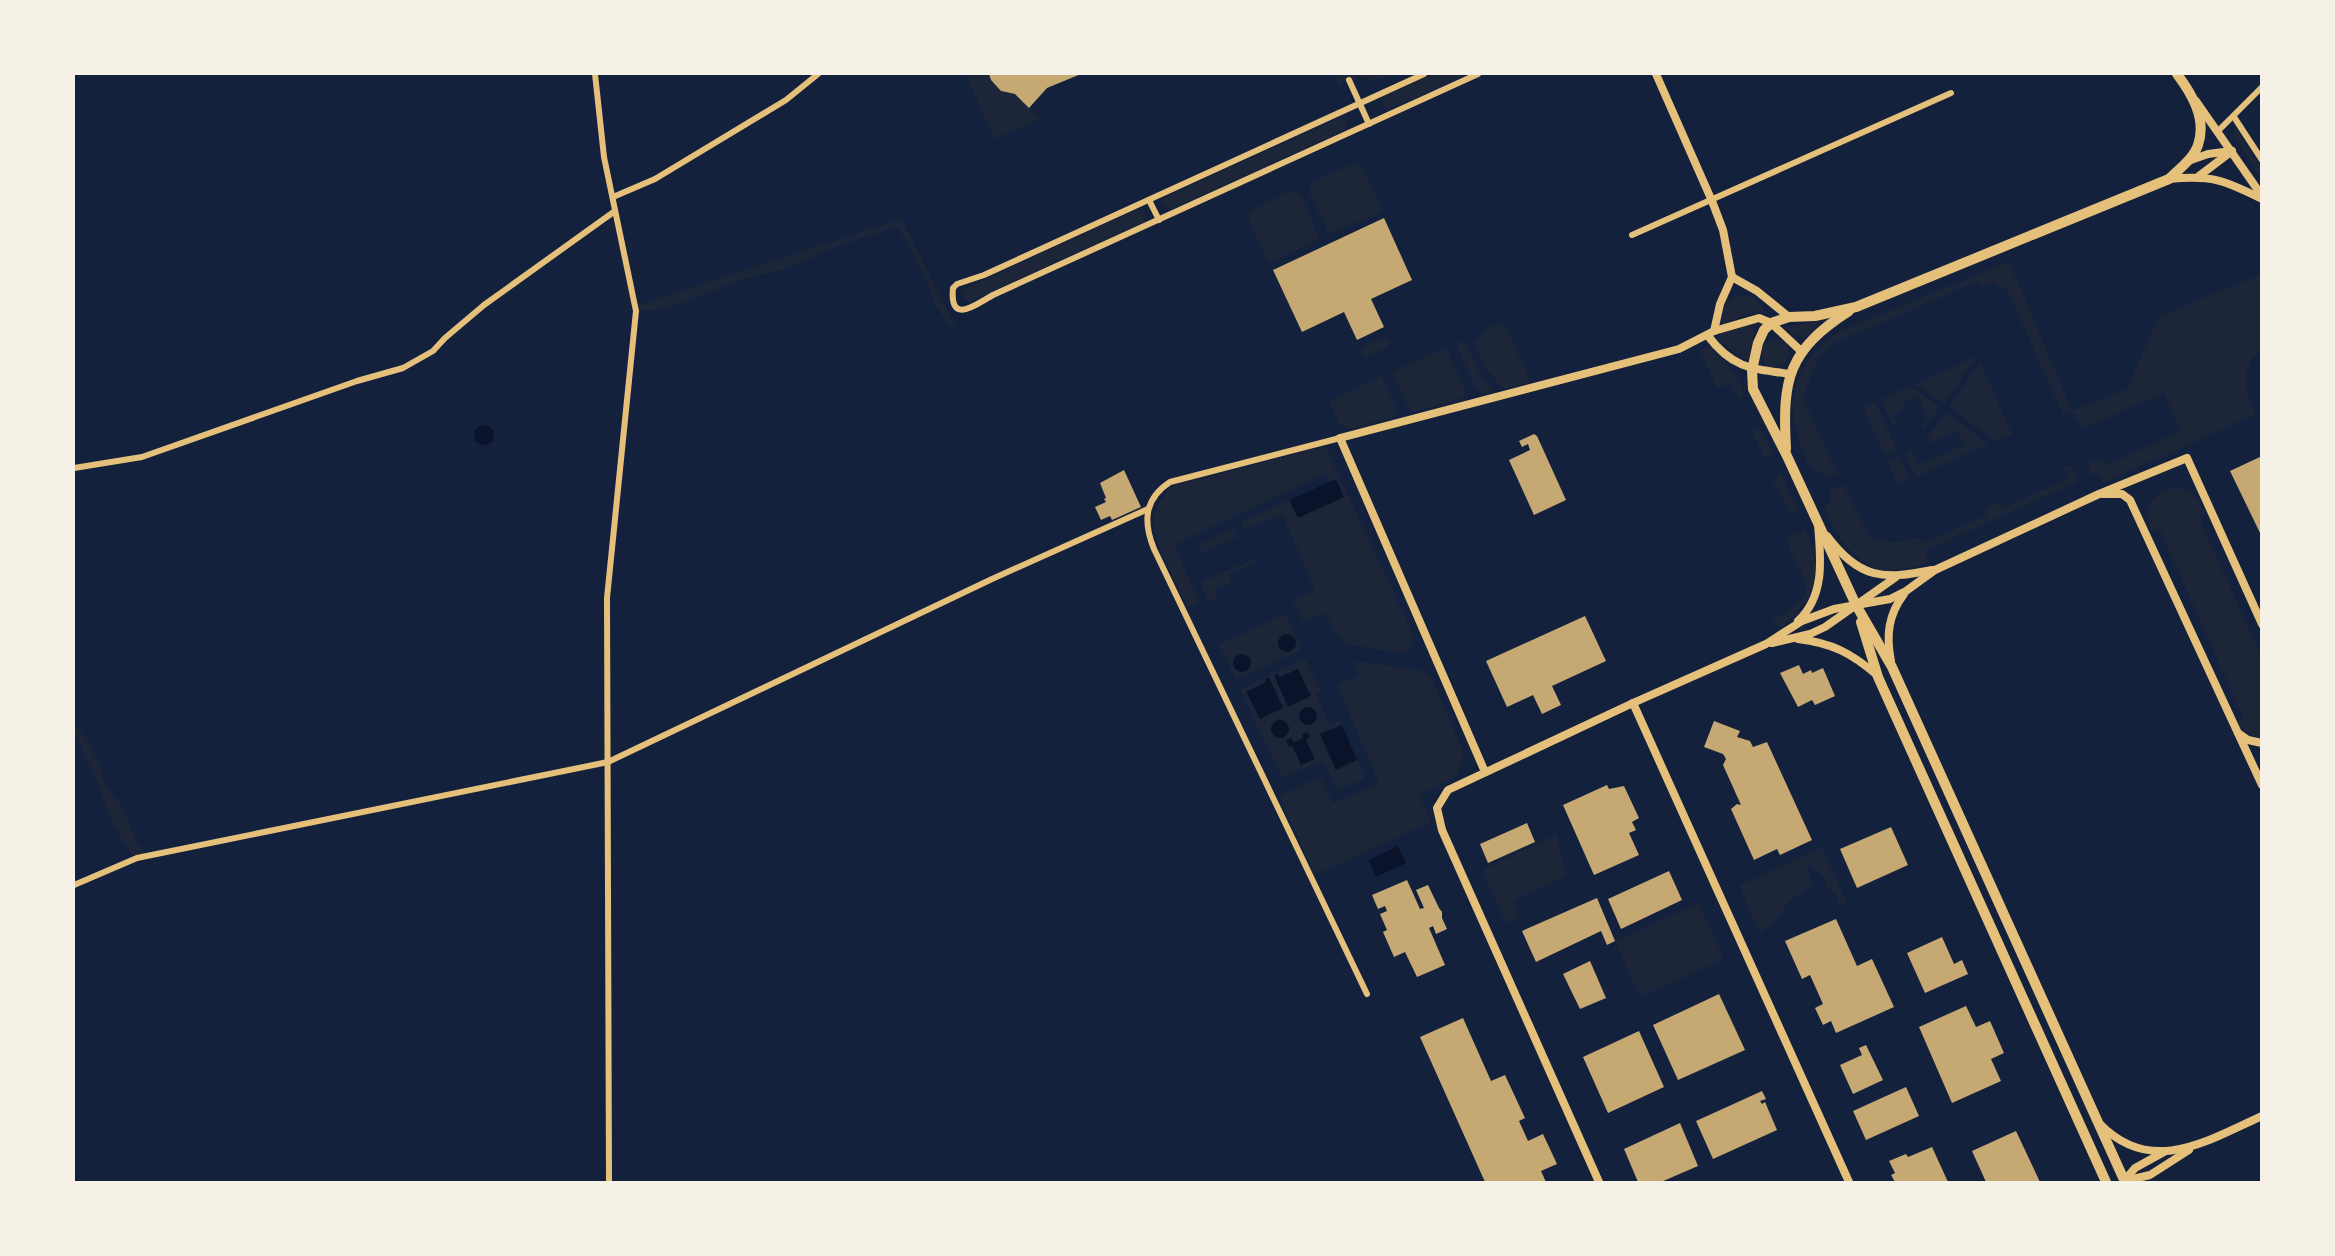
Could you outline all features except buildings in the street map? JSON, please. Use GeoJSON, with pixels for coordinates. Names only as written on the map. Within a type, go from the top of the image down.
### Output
{"type":"FeatureCollection","features":[{"type":"Feature","properties":{"kind":"main road"},"geometry":{"type":"LineString","coordinates":[[2124,1182],[1892,667],[1856,605],[1753,389],[1752,370],[1758,343],[1771,323],[1789,317],[1815,316],[1856,307],[2169,179],[2198,147],[2201,124],[2192,95],[2177,74]]}},
{"type":"Feature","properties":{"kind":"main road"},"geometry":{"type":"LineString","coordinates":[[1787,456],[1784,411],[1791,374],[1801,351],[1828,325],[1856,307]]}},
{"type":"Feature","properties":{"kind":"main road"},"geometry":{"type":"LineString","coordinates":[[1856,605],[1878,677],[2106,1182]]}},
{"type":"Feature","properties":{"kind":"street"},"geometry":{"type":"LineString","coordinates":[[595,74],[604,157],[636,311],[607,598],[608,1182]]}},
{"type":"Feature","properties":{"kind":"street"},"geometry":{"type":"LineString","coordinates":[[613,197],[654,179],[786,100],[818,74]]}},
{"type":"Feature","properties":{"kind":"street"},"geometry":{"type":"LineString","coordinates":[[1424,74],[984,275],[957,284],[953,288],[953,299],[959,308],[976,308],[993,295],[1478,74]]}},
{"type":"Feature","properties":{"kind":"street"},"geometry":{"type":"LineString","coordinates":[[1656,74],[1723,230],[1732,277],[1711,333]]}},
{"type":"Feature","properties":{"kind":"street"},"geometry":{"type":"LineString","coordinates":[[1349,80],[1369,124]]}},
{"type":"Feature","properties":{"kind":"street"},"geometry":{"type":"LineString","coordinates":[[2218,131],[2262,87]]}},
{"type":"Feature","properties":{"kind":"street"},"geometry":{"type":"LineString","coordinates":[[1632,235],[1951,93]]}},
{"type":"Feature","properties":{"kind":"street"},"geometry":{"type":"LineString","coordinates":[[2192,95],[2262,197]]}},
{"type":"Feature","properties":{"kind":"street"},"geometry":{"type":"LineString","coordinates":[[2234,117],[2262,160]]}},
{"type":"Feature","properties":{"kind":"street"},"geometry":{"type":"LineString","coordinates":[[2188,161],[2208,154],[2232,151]]}},
{"type":"Feature","properties":{"kind":"street"},"geometry":{"type":"LineString","coordinates":[[2199,176],[2232,151]]}},
{"type":"Feature","properties":{"kind":"street"},"geometry":{"type":"LineString","coordinates":[[2169,179],[2199,176],[2224,180],[2262,197]]}},
{"type":"Feature","properties":{"kind":"street"},"geometry":{"type":"LineString","coordinates":[[1149,200],[1159,220]]}},
{"type":"Feature","properties":{"kind":"street"},"geometry":{"type":"LineString","coordinates":[[74,468],[142,457],[257,415],[403,368],[433,351],[444,338],[484,305],[615,211]]}},
{"type":"Feature","properties":{"kind":"street"},"geometry":{"type":"LineString","coordinates":[[1732,277],[1789,317]]}},
{"type":"Feature","properties":{"kind":"street"},"geometry":{"type":"LineString","coordinates":[[1367,994],[1154,549],[1146,525],[1147,509],[1156,495],[1170,482],[1656,356],[1679,349],[1711,333],[1759,318],[1771,323],[1801,351]]}},
{"type":"Feature","properties":{"kind":"street"},"geometry":{"type":"LineString","coordinates":[[1711,333],[1738,365],[1752,370],[1791,374]]}},
{"type":"Feature","properties":{"kind":"street"},"geometry":{"type":"LineString","coordinates":[[1340,438],[1485,772]]}},
{"type":"Feature","properties":{"kind":"street"},"geometry":{"type":"LineString","coordinates":[[1790,628],[1819,614],[1882,601],[1906,591],[1935,570],[2099,494],[2187,458],[2262,624]]}},
{"type":"Feature","properties":{"kind":"street"},"geometry":{"type":"LineString","coordinates":[[2099,494],[2122,494],[2130,500],[2262,785]]}},
{"type":"Feature","properties":{"kind":"street"},"geometry":{"type":"LineString","coordinates":[[74,885],[138,858],[608,762],[992,579],[1147,509]]}},
{"type":"Feature","properties":{"kind":"street"},"geometry":{"type":"LineString","coordinates":[[1817,522],[1843,557],[1878,575],[1896,577],[1935,570]]}},
{"type":"Feature","properties":{"kind":"street"},"geometry":{"type":"LineString","coordinates":[[1766,645],[1790,628],[1812,605],[1820,580],[1817,522]]}},
{"type":"Feature","properties":{"kind":"street"},"geometry":{"type":"LineString","coordinates":[[1599,1182],[1442,830],[1437,808],[1448,790],[1485,772],[1766,645],[1825,627],[1896,577]]}},
{"type":"Feature","properties":{"kind":"street"},"geometry":{"type":"LineString","coordinates":[[1892,667],[1888,627],[1892,613],[1906,591]]}},
{"type":"Feature","properties":{"kind":"street"},"geometry":{"type":"LineString","coordinates":[[1796,638],[1824,642],[1850,655],[1878,677]]}},
{"type":"Feature","properties":{"kind":"street"},"geometry":{"type":"LineString","coordinates":[[1633,703],[1849,1182]]}},
{"type":"Feature","properties":{"kind":"street"},"geometry":{"type":"LineString","coordinates":[[2236,731],[2248,740],[2262,743]]}},
{"type":"Feature","properties":{"kind":"street"},"geometry":{"type":"LineString","coordinates":[[2097,1121],[2122,1142],[2140,1149],[2164,1152],[2194,1146],[2262,1116]]}},
{"type":"Feature","properties":{"kind":"street"},"geometry":{"type":"LineString","coordinates":[[2124,1182],[2150,1175],[2194,1146]]}},
{"type":"Feature","properties":{"kind":"street"},"geometry":{"type":"LineString","coordinates":[[2124,1182],[2135,1168],[2164,1152]]}},
{"type":"Feature","properties":{"kind":"street"},"geometry":{"type":"LineString","coordinates":[[2155,1182],[2165,1167]]}},
{"type":"Feature","properties":{"kind":"shaded area"},"geometry":{"type":"Polygon","coordinates":[[[965,74],[989,74],[1001,91],[1015,94],[1040,119],[995,139],[965,74]]]}},
{"type":"Feature","properties":{"kind":"shaded area"},"geometry":{"type":"Polygon","coordinates":[[[1334,74],[1393,74],[1374,82],[1360,76],[1339,85],[1334,74]]]}},
{"type":"Feature","properties":{"kind":"shaded area"},"geometry":{"type":"Polygon","coordinates":[[[1433,74],[1467,74],[1390,109],[1383,107],[1381,99],[1384,96],[1433,74]]]}},
{"type":"Feature","properties":{"kind":"shaded area"},"geometry":{"type":"Polygon","coordinates":[[[1341,117],[1347,122],[1345,130],[1172,209],[1163,206],[1162,199],[1165,197],[1341,117]]]}},
{"type":"Feature","properties":{"kind":"shaded area"},"geometry":{"type":"Polygon","coordinates":[[[2235,127],[2261,167],[2261,177],[2235,138],[2235,127]]]}},
{"type":"Feature","properties":{"kind":"shaded area"},"geometry":{"type":"Polygon","coordinates":[[[1350,165],[1363,169],[1383,211],[1329,234],[1310,194],[1310,187],[1312,182],[1350,165]]]}},
{"type":"Feature","properties":{"kind":"shaded area"},"geometry":{"type":"Polygon","coordinates":[[[1288,192],[1296,192],[1302,196],[1319,239],[1269,263],[1248,214],[1288,192]]]}},
{"type":"Feature","properties":{"kind":"shaded area"},"geometry":{"type":"Polygon","coordinates":[[[1135,210],[1144,211],[1144,222],[969,302],[962,297],[961,292],[964,289],[1135,210]]]}},
{"type":"Feature","properties":{"kind":"shaded area"},"geometry":{"type":"Polygon","coordinates":[[[899,219],[903,221],[955,327],[951,328],[935,304],[923,273],[899,229],[893,228],[838,246],[785,269],[742,279],[687,301],[657,310],[638,310],[638,305],[899,219]]]}},
{"type":"Feature","properties":{"kind":"shaded area"},"geometry":{"type":"Polygon","coordinates":[[[2009,261],[2072,411],[2127,389],[2158,317],[2261,274],[2261,349],[2250,364],[2246,380],[2256,414],[2104,483],[2098,473],[2091,476],[2088,465],[2090,460],[2102,459],[2106,465],[2181,431],[2164,393],[2082,429],[2072,412],[2063,415],[2008,291],[1992,282],[1980,286],[1978,281],[1834,343],[1817,360],[1803,399],[1837,473],[1825,478],[1823,474],[1809,467],[1796,427],[1793,402],[1798,379],[1818,348],[1836,333],[2009,261]]]}},
{"type":"Feature","properties":{"kind":"shaded area"},"geometry":{"type":"Polygon","coordinates":[[[1747,295],[1756,299],[1765,311],[1747,314],[1723,324],[1723,312],[1727,303],[1735,297],[1747,295]]]}},
{"type":"Feature","properties":{"kind":"shaded area"},"geometry":{"type":"Polygon","coordinates":[[[1823,321],[1804,339],[1783,328],[1784,327],[1823,321]]]}},
{"type":"Feature","properties":{"kind":"shaded area"},"geometry":{"type":"Polygon","coordinates":[[[1505,324],[1531,382],[1504,389],[1485,368],[1475,343],[1487,329],[1505,324]]]}},
{"type":"Feature","properties":{"kind":"shaded area"},"geometry":{"type":"Polygon","coordinates":[[[1742,325],[1749,326],[1754,331],[1751,355],[1747,360],[1717,338],[1721,333],[1742,325]]]}},
{"type":"Feature","properties":{"kind":"shaded area"},"geometry":{"type":"Polygon","coordinates":[[[1382,337],[1390,340],[1387,347],[1368,356],[1362,355],[1361,347],[1382,337]]]}},
{"type":"Feature","properties":{"kind":"shaded area"},"geometry":{"type":"Polygon","coordinates":[[[1775,339],[1785,343],[1789,353],[1785,363],[1775,367],[1765,363],[1761,353],[1765,343],[1775,339]]]}},
{"type":"Feature","properties":{"kind":"shaded area"},"geometry":{"type":"Polygon","coordinates":[[[1465,341],[1481,376],[1493,391],[1482,393],[1474,384],[1456,344],[1465,341]]]}},
{"type":"Feature","properties":{"kind":"shaded area"},"geometry":{"type":"Polygon","coordinates":[[[1446,347],[1465,389],[1464,396],[1412,412],[1392,372],[1446,347]]]}},
{"type":"Feature","properties":{"kind":"shaded area"},"geometry":{"type":"Polygon","coordinates":[[[1710,347],[1731,369],[1745,396],[1739,399],[1731,383],[1717,389],[1700,350],[1710,347]]]}},
{"type":"Feature","properties":{"kind":"shaded area"},"geometry":{"type":"Polygon","coordinates":[[[1977,356],[1944,403],[1915,384],[1977,356]]]}},
{"type":"Feature","properties":{"kind":"shaded area"},"geometry":{"type":"Polygon","coordinates":[[[1980,362],[2012,434],[1995,441],[1949,407],[1980,362]]]}},
{"type":"Feature","properties":{"kind":"shaded area"},"geometry":{"type":"Polygon","coordinates":[[[1381,376],[1397,408],[1392,418],[1349,429],[1340,425],[1329,401],[1381,376]]]}},
{"type":"Feature","properties":{"kind":"shaded area"},"geometry":{"type":"Polygon","coordinates":[[[1910,386],[1940,407],[1923,430],[1921,426],[1927,419],[1919,396],[1903,402],[1906,408],[1893,415],[1897,424],[1893,426],[1881,399],[1910,386]]]}},
{"type":"Feature","properties":{"kind":"shaded area"},"geometry":{"type":"Polygon","coordinates":[[[1875,402],[1897,450],[1885,456],[1863,407],[1875,402]]]}},
{"type":"Feature","properties":{"kind":"shaded area"},"geometry":{"type":"Polygon","coordinates":[[[1946,412],[1988,444],[1916,477],[1905,453],[1912,450],[1919,465],[1964,445],[1958,431],[1929,443],[1927,438],[1946,412]]]}},
{"type":"Feature","properties":{"kind":"shaded area"},"geometry":{"type":"Polygon","coordinates":[[[484,425],[491,428],[494,435],[491,442],[484,445],[477,442],[474,435],[477,428],[484,425]]]}},
{"type":"Feature","properties":{"kind":"shaded area"},"geometry":{"type":"Polygon","coordinates":[[[1760,427],[1773,454],[1765,458],[1751,430],[1760,427]]]}},
{"type":"Feature","properties":{"kind":"shaded area"},"geometry":{"type":"Polygon","coordinates":[[[1325,446],[1413,634],[1412,648],[1406,654],[1347,644],[1336,633],[1326,613],[1304,622],[1293,600],[1315,590],[1282,514],[1244,530],[1241,522],[1330,481],[1326,473],[1174,545],[1199,601],[1189,608],[1161,552],[1153,521],[1157,507],[1171,487],[1325,446]]]}},
{"type":"Feature","properties":{"kind":"shaded area"},"geometry":{"type":"Polygon","coordinates":[[[1899,455],[1910,480],[1898,485],[1887,461],[1899,455]]]}},
{"type":"Feature","properties":{"kind":"shaded area"},"geometry":{"type":"Polygon","coordinates":[[[2064,466],[2072,466],[2079,481],[1925,551],[1929,562],[1907,568],[1885,570],[1865,563],[1848,548],[1824,510],[1831,498],[1830,490],[1843,485],[1869,536],[1894,542],[1918,537],[1923,543],[1987,515],[1984,509],[1998,502],[2002,508],[2068,479],[2064,466]]]}},
{"type":"Feature","properties":{"kind":"shaded area"},"geometry":{"type":"Polygon","coordinates":[[[1781,474],[1797,508],[1793,516],[1772,479],[1781,474]]]}},
{"type":"Feature","properties":{"kind":"shaded area"},"geometry":{"type":"Polygon","coordinates":[[[1336,479],[1344,497],[1298,518],[1289,500],[1336,479]]]}},
{"type":"Feature","properties":{"kind":"shaded area"},"geometry":{"type":"Polygon","coordinates":[[[2172,488],[2189,492],[2203,508],[2206,514],[2199,518],[2261,656],[2261,738],[2249,734],[2236,722],[2244,719],[2159,528],[2151,531],[2148,523],[2148,510],[2153,499],[2172,488]]]}},
{"type":"Feature","properties":{"kind":"shaded area"},"geometry":{"type":"Polygon","coordinates":[[[1233,528],[1237,537],[1202,553],[1198,545],[1233,528]]]}},
{"type":"Feature","properties":{"kind":"shaded area"},"geometry":{"type":"Polygon","coordinates":[[[1805,529],[1814,558],[1813,583],[1802,606],[1781,628],[1772,620],[1799,603],[1806,587],[1785,539],[1805,529]]]}},
{"type":"Feature","properties":{"kind":"shaded area"},"geometry":{"type":"Polygon","coordinates":[[[1254,559],[1256,563],[1229,574],[1231,583],[1215,589],[1218,598],[1208,602],[1200,582],[1254,559]]]}},
{"type":"Feature","properties":{"kind":"shaded area"},"geometry":{"type":"Polygon","coordinates":[[[1285,614],[1302,650],[1236,680],[1219,644],[1285,614]]]}},
{"type":"Feature","properties":{"kind":"shaded area"},"geometry":{"type":"Polygon","coordinates":[[[1287,634],[1293,637],[1296,643],[1293,649],[1287,652],[1281,649],[1278,643],[1281,637],[1287,634]]]}},
{"type":"Feature","properties":{"kind":"shaded area"},"geometry":{"type":"Polygon","coordinates":[[[1242,654],[1248,657],[1251,663],[1248,669],[1242,672],[1236,669],[1233,663],[1236,657],[1242,654]]]}},
{"type":"Feature","properties":{"kind":"shaded area"},"geometry":{"type":"Polygon","coordinates":[[[1305,658],[1321,691],[1316,694],[1329,724],[1340,720],[1342,725],[1321,735],[1336,769],[1357,760],[1366,778],[1337,790],[1323,760],[1282,778],[1240,689],[1305,658]]]}},
{"type":"Feature","properties":{"kind":"shaded area"},"geometry":{"type":"Polygon","coordinates":[[[1353,661],[1419,670],[1431,677],[1462,749],[1463,758],[1457,776],[1419,795],[1431,822],[1315,875],[1279,796],[1320,777],[1333,803],[1379,783],[1337,685],[1359,676],[1353,661]]]}},
{"type":"Feature","properties":{"kind":"shaded area"},"geometry":{"type":"Polygon","coordinates":[[[1298,669],[1311,696],[1288,707],[1274,675],[1278,674],[1280,677],[1298,669]]]}},
{"type":"Feature","properties":{"kind":"shaded area"},"geometry":{"type":"Polygon","coordinates":[[[1269,677],[1283,708],[1260,719],[1246,692],[1266,682],[1265,679],[1269,677]]]}},
{"type":"Feature","properties":{"kind":"shaded area"},"geometry":{"type":"Polygon","coordinates":[[[1308,707],[1314,710],[1317,716],[1314,722],[1308,725],[1302,722],[1299,716],[1302,710],[1308,707]]]}},
{"type":"Feature","properties":{"kind":"shaded area"},"geometry":{"type":"Polygon","coordinates":[[[1280,720],[1286,723],[1289,729],[1286,735],[1280,738],[1274,735],[1271,729],[1274,723],[1280,720]]]}},
{"type":"Feature","properties":{"kind":"shaded area"},"geometry":{"type":"Polygon","coordinates":[[[1342,725],[1357,760],[1336,770],[1320,734],[1342,725]]]}},
{"type":"Feature","properties":{"kind":"shaded area"},"geometry":{"type":"Polygon","coordinates":[[[79,726],[101,766],[106,783],[123,809],[145,854],[132,856],[112,822],[97,781],[74,732],[79,726]]]}},
{"type":"Feature","properties":{"kind":"shaded area"},"geometry":{"type":"Polygon","coordinates":[[[1307,732],[1310,737],[1306,740],[1315,759],[1301,765],[1292,745],[1289,747],[1286,740],[1291,738],[1294,743],[1307,732]]]}},
{"type":"Feature","properties":{"kind":"shaded area"},"geometry":{"type":"Polygon","coordinates":[[[1557,834],[1566,876],[1514,900],[1518,918],[1506,923],[1482,870],[1557,834]]]}},
{"type":"Feature","properties":{"kind":"shaded area"},"geometry":{"type":"Polygon","coordinates":[[[1398,846],[1406,863],[1376,877],[1368,860],[1398,846]]]}},
{"type":"Feature","properties":{"kind":"shaded area"},"geometry":{"type":"Polygon","coordinates":[[[1822,847],[1847,903],[1839,907],[1836,895],[1826,886],[1826,879],[1810,865],[1807,866],[1812,886],[1791,899],[1772,925],[1760,933],[1739,886],[1822,847]]]}},
{"type":"Feature","properties":{"kind":"shaded area"},"geometry":{"type":"Polygon","coordinates":[[[1699,903],[1724,959],[1640,997],[1615,941],[1699,903]]]}}]}
